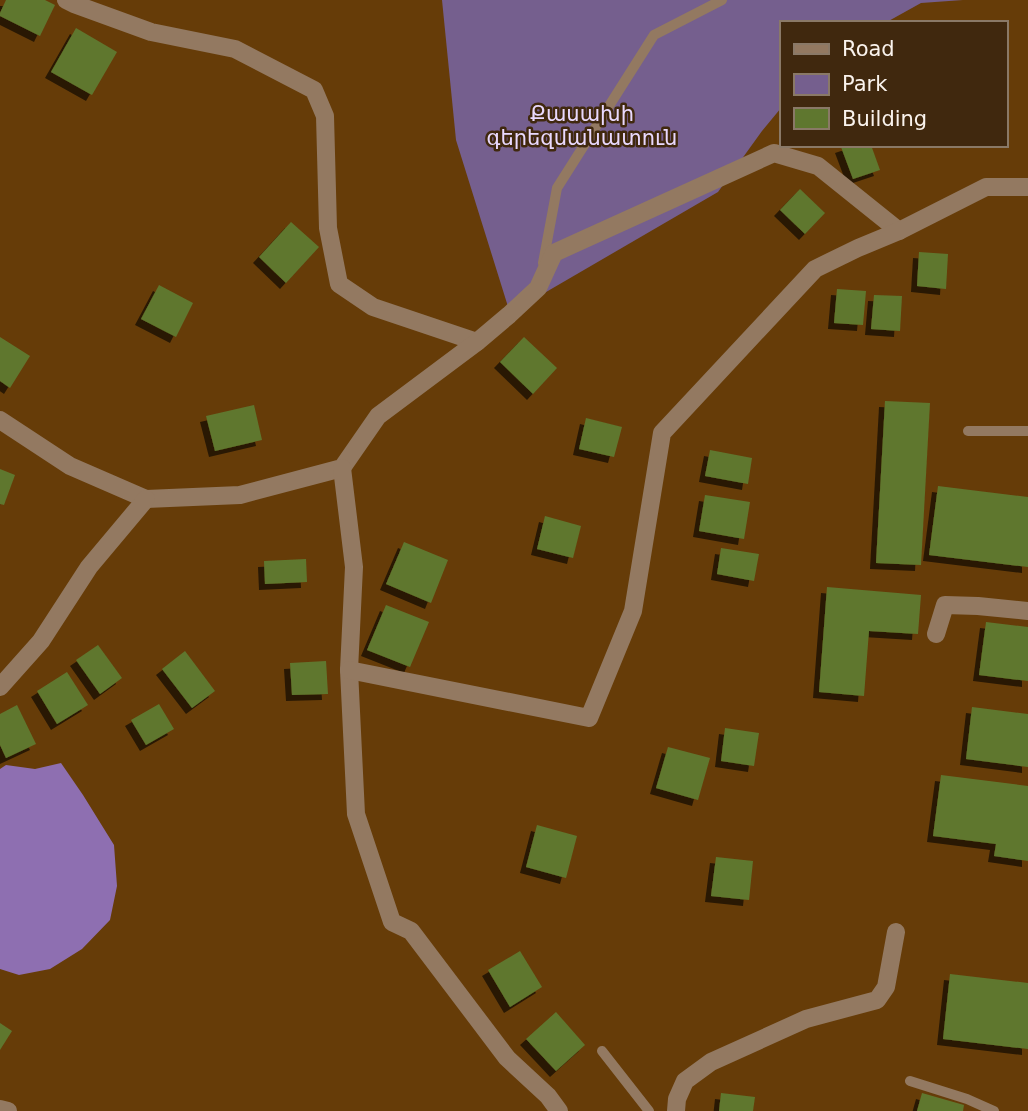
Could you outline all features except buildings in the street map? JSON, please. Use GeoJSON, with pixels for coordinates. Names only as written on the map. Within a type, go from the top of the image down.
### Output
{"type":"FeatureCollection","features":[{"type":"Feature","properties":{"kind":"street"},"geometry":{"type":"LineString","coordinates":[[65,0],[151,32],[234,49],[314,90],[325,116],[328,228],[339,284],[373,307],[477,342]]}},
{"type":"Feature","properties":{"kind":"street"},"geometry":{"type":"LineString","coordinates":[[0,420],[70,466],[146,499],[240,495],[342,468],[378,416],[477,342],[538,288],[554,253],[774,153],[818,166],[899,231]]}},
{"type":"Feature","properties":{"kind":"street"},"geometry":{"type":"LineString","coordinates":[[349,670],[589,718],[633,611],[662,433],[816,269],[986,187],[1028,187]]}},
{"type":"Feature","properties":{"kind":"street"},"geometry":{"type":"LineString","coordinates":[[342,468],[354,567],[349,670],[356,814],[392,922],[411,931],[507,1058],[548,1096],[559,1111]]}},
{"type":"Feature","properties":{"kind":"street"},"geometry":{"type":"LineString","coordinates":[[0,687],[41,641],[89,567],[146,499]]}},
{"type":"Feature","properties":{"kind":"street"},"geometry":{"type":"LineString","coordinates":[[936,634],[945,605],[1028,611]]}},
{"type":"Feature","properties":{"kind":"street"},"geometry":{"type":"LineString","coordinates":[[676,1111],[677,1099],[685,1081],[710,1062],[806,1019],[877,1000],[886,987],[896,932]]}},
{"type":"Feature","properties":{"kind":"street"},"geometry":{"type":"LineString","coordinates":[[0,1109],[8,1111]]}},
{"type":"Feature","properties":{"kind":"lane"},"geometry":{"type":"LineString","coordinates":[[538,288],[557,188],[653,35],[722,0]]}},
{"type":"Feature","properties":{"kind":"lane"},"geometry":{"type":"LineString","coordinates":[[968,431],[1028,431]]}},
{"type":"Feature","properties":{"kind":"lane"},"geometry":{"type":"LineString","coordinates":[[602,1051],[649,1111]]}},
{"type":"Feature","properties":{"kind":"lane"},"geometry":{"type":"LineString","coordinates":[[910,1081],[967,1099],[994,1111]]}},
{"type":"Feature","properties":{"kind":"green space","name":"Քասախի գերեզմանատուն"},"geometry":{"type":"Polygon","coordinates":[[[442,0],[963,0],[921,3],[889,21],[780,21],[780,109],[718,192],[510,313],[456,140],[442,0]]]}},
{"type":"Feature","properties":{"kind":"shaded area"},"geometry":{"type":"Polygon","coordinates":[[[61,763],[114,845],[117,886],[110,920],[82,949],[50,969],[19,975],[0,969],[0,769],[6,765],[35,769],[61,763]]]}}]}
